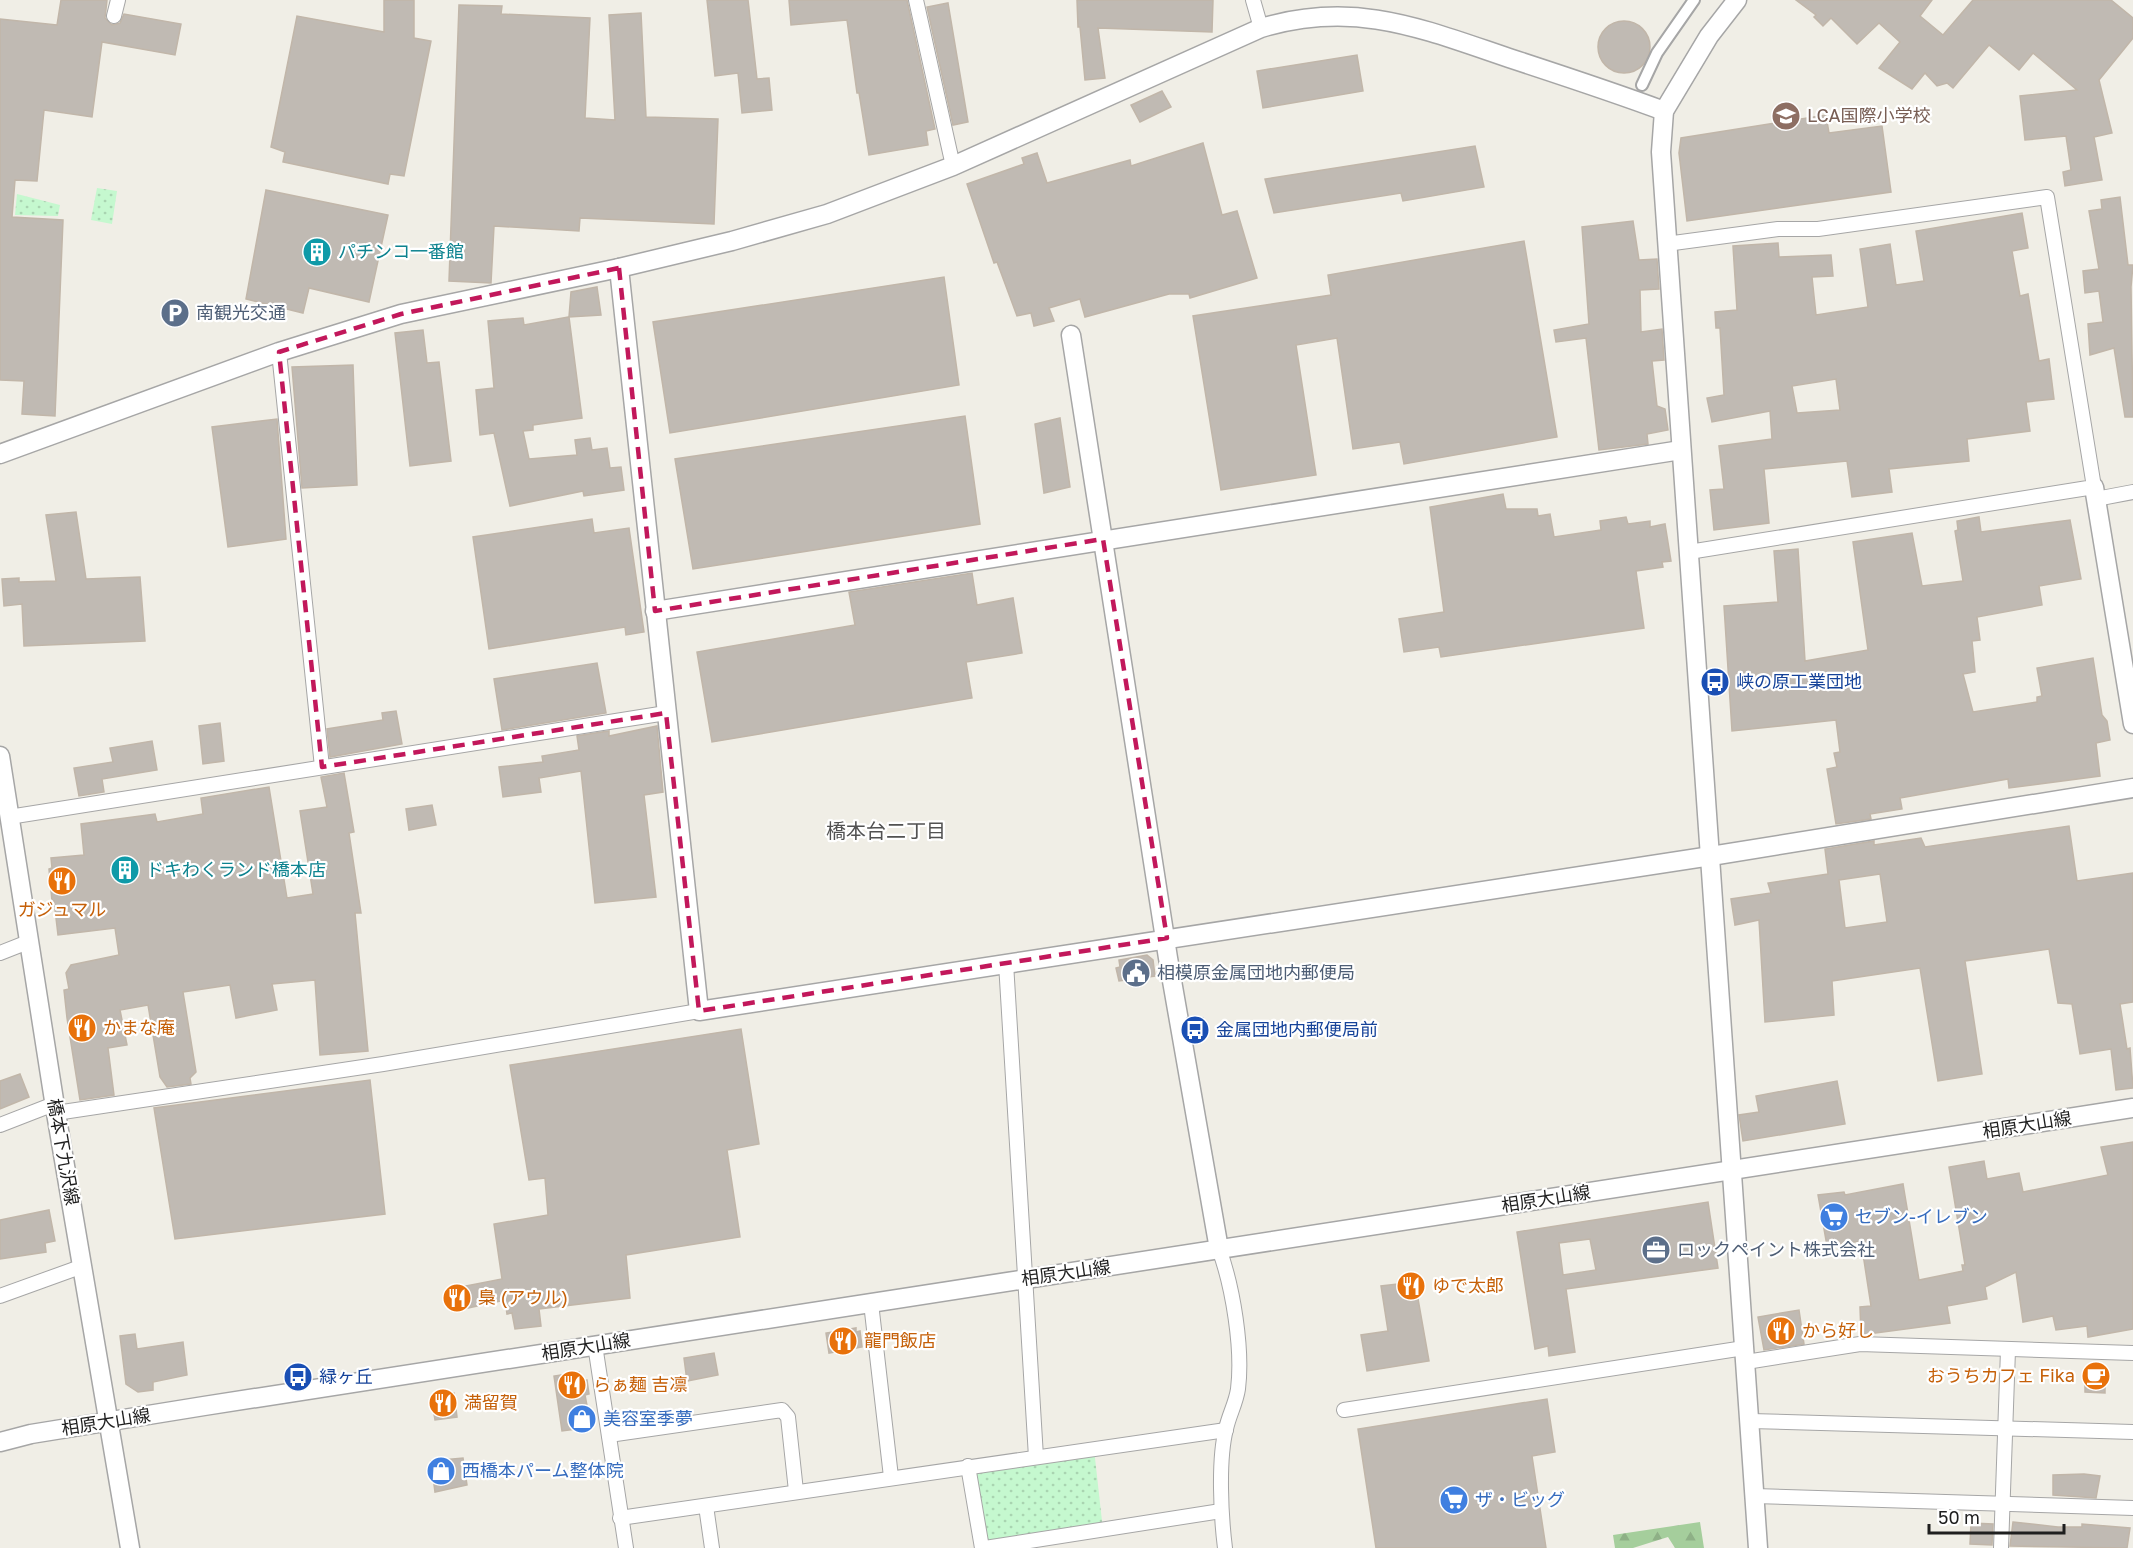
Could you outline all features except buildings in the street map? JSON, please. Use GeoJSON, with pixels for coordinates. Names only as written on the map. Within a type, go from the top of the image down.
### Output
{"type":"FeatureCollection","features":[{"type":"Feature","properties":{"kind":"street"},"geometry":{"type":"LineString","coordinates":[[114,16],[118,0]]}},
{"type":"Feature","properties":{"kind":"street"},"geometry":{"type":"LineString","coordinates":[[916,0],[953,166]]}},
{"type":"Feature","properties":{"kind":"street"},"geometry":{"type":"LineString","coordinates":[[1253,0],[1261,28]]}},
{"type":"Feature","properties":{"kind":"street"},"geometry":{"type":"LineString","coordinates":[[1642,85],[1658,53],[1694,0]]}},
{"type":"Feature","properties":{"kind":"street"},"geometry":{"type":"LineString","coordinates":[[1737,0],[1709,36],[1664,111],[1661,152],[1758,1548]]}},
{"type":"Feature","properties":{"kind":"street"},"geometry":{"type":"LineString","coordinates":[[0,454],[279,352],[401,314],[619,268],[732,241],[827,214],[953,166],[1261,28],[1307,16],[1352,14],[1381,17],[1405,23],[1664,111]]}},
{"type":"Feature","properties":{"kind":"street"},"geometry":{"type":"LineString","coordinates":[[1666,244],[1778,229],[1818,229],[2047,196],[2133,724]]}},
{"type":"Feature","properties":{"kind":"street"},"geometry":{"type":"LineString","coordinates":[[619,268],[699,1011]]}},
{"type":"Feature","properties":{"kind":"street"},"geometry":{"type":"LineString","coordinates":[[1071,335],[1167,938],[1219,1249],[1226,1268],[1239,1360],[1238,1390],[1226,1430],[1221,1511],[1225,1548]]}},
{"type":"Feature","properties":{"kind":"street"},"geometry":{"type":"LineString","coordinates":[[279,352],[322,767]]}},
{"type":"Feature","properties":{"kind":"street"},"geometry":{"type":"LineString","coordinates":[[655,611],[1681,450]]}},
{"type":"Feature","properties":{"kind":"street"},"geometry":{"type":"LineString","coordinates":[[1689,552],[2095,493],[2133,492]]}},
{"type":"Feature","properties":{"kind":"street"},"geometry":{"type":"LineString","coordinates":[[9,817],[666,713]]}},
{"type":"Feature","properties":{"kind":"street","name":"橋本下九沢線"},"geometry":{"type":"LineString","coordinates":[[0,756],[55,1109],[110,1420],[130,1548]]}},
{"type":"Feature","properties":{"kind":"street"},"geometry":{"type":"LineString","coordinates":[[0,1125],[55,1109],[383,1064],[699,1011],[1711,856],[2133,788]]}},
{"type":"Feature","properties":{"kind":"street"},"geometry":{"type":"LineString","coordinates":[[0,953],[28,942]]}},
{"type":"Feature","properties":{"kind":"street"},"geometry":{"type":"LineString","coordinates":[[1006,963],[1036,1457]]}},
{"type":"Feature","properties":{"kind":"street","name":"相原大山線"},"geometry":{"type":"LineString","coordinates":[[0,1442],[110,1420],[2133,1108]]}},
{"type":"Feature","properties":{"kind":"street"},"geometry":{"type":"LineString","coordinates":[[0,1296],[83,1266]]}},
{"type":"Feature","properties":{"kind":"street"},"geometry":{"type":"LineString","coordinates":[[871,1303],[891,1477]]}},
{"type":"Feature","properties":{"kind":"street"},"geometry":{"type":"LineString","coordinates":[[1344,1410],[1745,1355],[1860,1344],[2133,1353]]}},
{"type":"Feature","properties":{"kind":"street"},"geometry":{"type":"LineString","coordinates":[[595,1346],[626,1548]]}},
{"type":"Feature","properties":{"kind":"street"},"geometry":{"type":"LineString","coordinates":[[2001,1548],[2008,1350]]}},
{"type":"Feature","properties":{"kind":"street"},"geometry":{"type":"LineString","coordinates":[[609,1435],[782,1410],[788,1417],[796,1491]]}},
{"type":"Feature","properties":{"kind":"street"},"geometry":{"type":"LineString","coordinates":[[1749,1421],[2133,1432]]}},
{"type":"Feature","properties":{"kind":"street"},"geometry":{"type":"LineString","coordinates":[[620,1518],[1226,1430]]}},
{"type":"Feature","properties":{"kind":"street"},"geometry":{"type":"LineString","coordinates":[[968,1466],[983,1548],[1221,1511]]}},
{"type":"Feature","properties":{"kind":"street"},"geometry":{"type":"LineString","coordinates":[[1754,1496],[2133,1508]]}},
{"type":"Feature","properties":{"kind":"street"},"geometry":{"type":"LineString","coordinates":[[706,1506],[712,1548]]}},
{"type":"Feature","properties":{"kind":"highlighted area"},"geometry":{"type":"Polygon","coordinates":[[[619,268],[655,611],[1103,539],[1167,938],[699,1011],[666,713],[322,767],[279,352],[401,314],[619,268]]]}},
{"type":"Feature","properties":{"kind":"green space"},"geometry":{"type":"Polygon","coordinates":[[[97,188],[117,191],[112,224],[91,220],[97,188]]]}},
{"type":"Feature","properties":{"kind":"green space"},"geometry":{"type":"Polygon","coordinates":[[[17,194],[60,205],[58,216],[15,215],[17,194]]]}},
{"type":"Feature","properties":{"kind":"green space"},"geometry":{"type":"Polygon","coordinates":[[[1094,1449],[1103,1530],[985,1548],[968,1466],[1094,1449]]]}},
{"type":"Feature","properties":{"kind":"green space"},"geometry":{"type":"Polygon","coordinates":[[[1700,1522],[1704,1548],[1675,1548],[1668,1537],[1633,1548],[1615,1548],[1613,1535],[1700,1522]]]}},
{"type":"Feature","properties":{"kind":"place","name":"LCA国際小学校"},"geometry":{"type":"Point","coordinates":[1786,116]}},
{"type":"Feature","properties":{"kind":"place","name":"パチンコ一番館"},"geometry":{"type":"Point","coordinates":[317,252]}},
{"type":"Feature","properties":{"kind":"place","name":"南観光交通"},"geometry":{"type":"Point","coordinates":[175,313]}},
{"type":"Feature","properties":{"kind":"place","name":"峡の原工業団地"},"geometry":{"type":"Point","coordinates":[1715,682]}},
{"type":"Feature","properties":{"kind":"place","name":"ドキわくランド橋本店"},"geometry":{"type":"Point","coordinates":[125,870]}},
{"type":"Feature","properties":{"kind":"place","name":"ガジュマル"},"geometry":{"type":"Point","coordinates":[62,881]}},
{"type":"Feature","properties":{"kind":"place","name":"相模原金属団地内郵便局"},"geometry":{"type":"Point","coordinates":[1136,973]}},
{"type":"Feature","properties":{"kind":"place","name":"かまな庵"},"geometry":{"type":"Point","coordinates":[82,1028]}},
{"type":"Feature","properties":{"kind":"place","name":"金属団地内郵便局前"},"geometry":{"type":"Point","coordinates":[1195,1030]}},
{"type":"Feature","properties":{"kind":"place","name":"セブン-イレブン"},"geometry":{"type":"Point","coordinates":[1834,1217]}},
{"type":"Feature","properties":{"kind":"place","name":"ロックペイント株式会社"},"geometry":{"type":"Point","coordinates":[1656,1250]}},
{"type":"Feature","properties":{"kind":"place","name":"ゆで太郎"},"geometry":{"type":"Point","coordinates":[1411,1286]}},
{"type":"Feature","properties":{"kind":"place","name":"梟 (アウル)"},"geometry":{"type":"Point","coordinates":[457,1298]}},
{"type":"Feature","properties":{"kind":"place","name":"から好し"},"geometry":{"type":"Point","coordinates":[1781,1331]}},
{"type":"Feature","properties":{"kind":"place","name":"龍門飯店"},"geometry":{"type":"Point","coordinates":[843,1341]}},
{"type":"Feature","properties":{"kind":"place","name":"おうちカフェ Fika"},"geometry":{"type":"Point","coordinates":[2096,1376]}},
{"type":"Feature","properties":{"kind":"place","name":"緑ヶ丘"},"geometry":{"type":"Point","coordinates":[298,1377]}},
{"type":"Feature","properties":{"kind":"place","name":"らぁ麺 吉凛"},"geometry":{"type":"Point","coordinates":[572,1385]}},
{"type":"Feature","properties":{"kind":"place","name":"満留賀"},"geometry":{"type":"Point","coordinates":[443,1403]}},
{"type":"Feature","properties":{"kind":"place","name":"美容室季夢"},"geometry":{"type":"Point","coordinates":[582,1419]}},
{"type":"Feature","properties":{"kind":"place","name":"西橋本パーム整体院"},"geometry":{"type":"Point","coordinates":[441,1471]}},
{"type":"Feature","properties":{"kind":"place","name":"ザ・ビッグ"},"geometry":{"type":"Point","coordinates":[1454,1500]}},
{"type":"Feature","properties":{"kind":"district","name":"橋本台二丁目"},"geometry":{"type":"Point","coordinates":[886,831]}}]}
